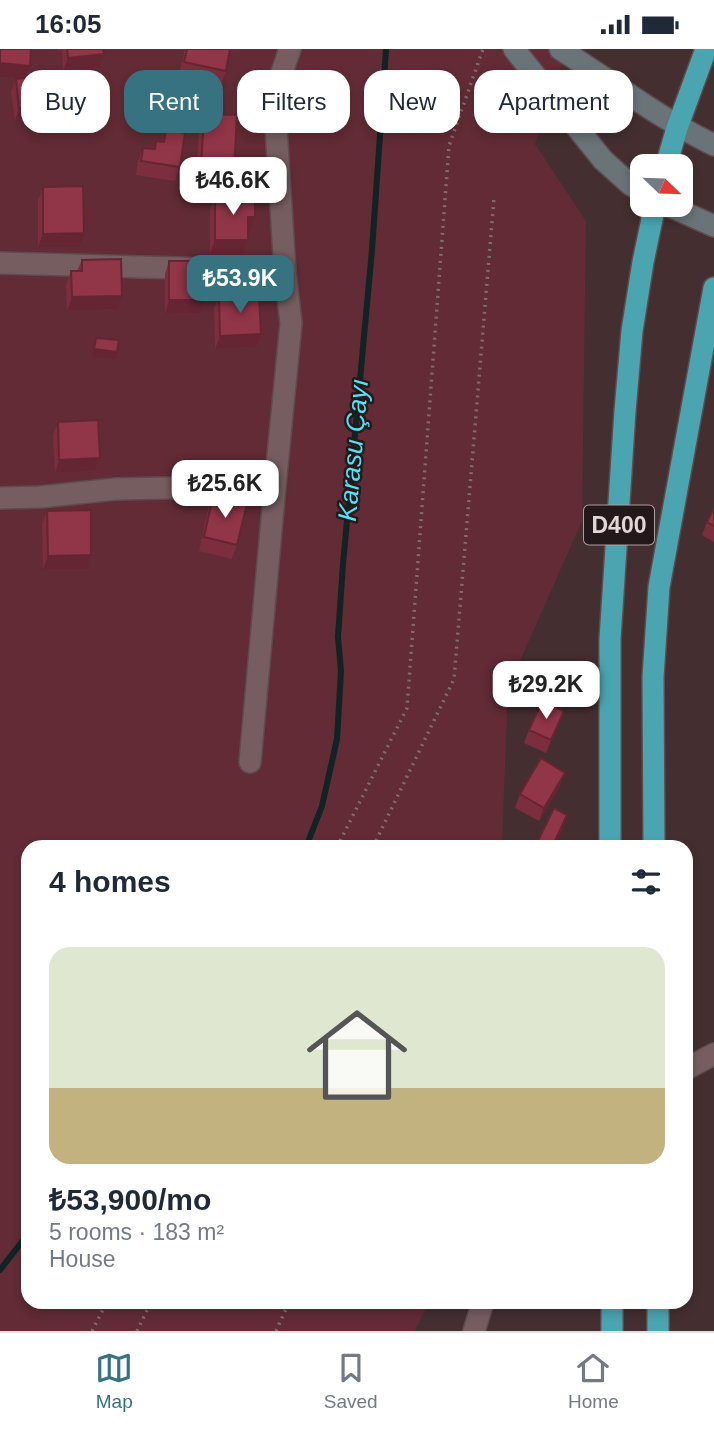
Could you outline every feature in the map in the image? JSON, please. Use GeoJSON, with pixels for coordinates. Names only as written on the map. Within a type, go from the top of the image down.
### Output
{"type":"FeatureCollection","features":[{"type":"Feature","properties":{"kind":"highway"},"geometry":{"type":"LineString","coordinates":[[669,154],[706,49]]}},
{"type":"Feature","properties":{"kind":"highway","name":"D400"},"geometry":{"type":"LineString","coordinates":[[610,840],[610,639],[625,411],[632,331],[652,217]]}},
{"type":"Feature","properties":{"kind":"highway","name":"D400"},"geometry":{"type":"LineString","coordinates":[[654,840],[653,677],[659,587],[714,288]]}},
{"type":"Feature","properties":{"kind":"highway"},"geometry":{"type":"LineString","coordinates":[[611,1309],[612,1331]]}},
{"type":"Feature","properties":{"kind":"highway"},"geometry":{"type":"LineString","coordinates":[[658,1309],[658,1331]]}},
{"type":"Feature","properties":{"kind":"street"},"geometry":{"type":"LineString","coordinates":[[250,762],[291,323],[285,271],[274,95],[290,49]]}},
{"type":"Feature","properties":{"kind":"street"},"geometry":{"type":"LineString","coordinates":[[513,49],[603,160],[630,184]]}},
{"type":"Feature","properties":{"kind":"street"},"geometry":{"type":"LineString","coordinates":[[560,49],[677,128],[714,145]]}},
{"type":"Feature","properties":{"kind":"street"},"geometry":{"type":"LineString","coordinates":[[693,217],[714,226]]}},
{"type":"Feature","properties":{"kind":"street"},"geometry":{"type":"LineString","coordinates":[[0,263],[285,271]]}},
{"type":"Feature","properties":{"kind":"street"},"geometry":{"type":"LineString","coordinates":[[0,498],[116,489],[275,486]]}},
{"type":"Feature","properties":{"kind":"street"},"geometry":{"type":"LineString","coordinates":[[693,1065],[714,1054]]}},
{"type":"Feature","properties":{"kind":"street"},"geometry":{"type":"LineString","coordinates":[[474,1331],[481,1309]]}},
{"type":"Feature","properties":{"kind":"path"},"geometry":{"type":"LineString","coordinates":[[341,840],[407,708],[449,146],[483,49]]}},
{"type":"Feature","properties":{"kind":"path"},"geometry":{"type":"LineString","coordinates":[[376,840],[454,679],[494,198]]}},
{"type":"Feature","properties":{"kind":"path"},"geometry":{"type":"LineString","coordinates":[[92,1331],[103,1309]]}},
{"type":"Feature","properties":{"kind":"path"},"geometry":{"type":"LineString","coordinates":[[136,1331],[147,1309]]}},
{"type":"Feature","properties":{"kind":"path"},"geometry":{"type":"LineString","coordinates":[[276,1331],[286,1309]]}},
{"type":"Feature","properties":{"kind":"shaded area"},"geometry":{"type":"Polygon","coordinates":[[[0,49],[567,49],[560,70],[474,70],[474,133],[539,133],[535,144],[586,221],[582,521],[508,688],[502,840],[21,840],[21,1309],[426,1309],[415,1331],[0,1331],[0,49]]]}},
{"type":"Feature","properties":{"kind":"building"},"geometry":{"type":"Polygon","coordinates":[[[0,49],[31,49],[30,66],[0,63],[0,49]]]}},
{"type":"Feature","properties":{"kind":"building"},"geometry":{"type":"Polygon","coordinates":[[[67,49],[103,49],[104,54],[68,58],[67,49]]]}},
{"type":"Feature","properties":{"kind":"building"},"geometry":{"type":"Polygon","coordinates":[[[187,49],[230,49],[226,71],[184,62],[187,49]]]}},
{"type":"Feature","properties":{"kind":"building"},"geometry":{"type":"Polygon","coordinates":[[[21,78],[19,108],[16,79],[21,78]]]}},
{"type":"Feature","properties":{"kind":"building"},"geometry":{"type":"Polygon","coordinates":[[[223,115],[237,115],[234,170],[201,168],[203,133],[223,133],[223,115]]]}},
{"type":"Feature","properties":{"kind":"building"},"geometry":{"type":"Polygon","coordinates":[[[166,133],[185,133],[180,167],[141,161],[143,148],[155,149],[156,141],[164,142],[166,133]]]}},
{"type":"Feature","properties":{"kind":"building"},"geometry":{"type":"Polygon","coordinates":[[[83,186],[84,233],[43,234],[43,187],[83,186]]]}},
{"type":"Feature","properties":{"kind":"building"},"geometry":{"type":"Polygon","coordinates":[[[215,196],[255,196],[255,217],[248,217],[248,240],[215,240],[215,196]]]}},
{"type":"Feature","properties":{"kind":"building"},"geometry":{"type":"Polygon","coordinates":[[[121,259],[122,296],[72,297],[71,271],[82,271],[82,260],[121,259]]]}},
{"type":"Feature","properties":{"kind":"building"},"geometry":{"type":"Polygon","coordinates":[[[169,261],[205,261],[205,300],[169,300],[169,261]]]}},
{"type":"Feature","properties":{"kind":"building"},"geometry":{"type":"Polygon","coordinates":[[[259,295],[261,334],[220,336],[219,296],[259,295]]]}},
{"type":"Feature","properties":{"kind":"building"},"geometry":{"type":"Polygon","coordinates":[[[96,338],[119,340],[117,352],[94,349],[96,338]]]}},
{"type":"Feature","properties":{"kind":"building"},"geometry":{"type":"Polygon","coordinates":[[[98,420],[100,458],[59,460],[58,422],[98,420]]]}},
{"type":"Feature","properties":{"kind":"building"},"geometry":{"type":"Polygon","coordinates":[[[213,496],[247,504],[237,545],[204,537],[213,496]]]}},
{"type":"Feature","properties":{"kind":"building"},"geometry":{"type":"Polygon","coordinates":[[[714,508],[714,526],[707,522],[714,508]]]}},
{"type":"Feature","properties":{"kind":"building"},"geometry":{"type":"Polygon","coordinates":[[[91,510],[91,555],[48,556],[47,511],[91,510]]]}},
{"type":"Feature","properties":{"kind":"building"},"geometry":{"type":"Polygon","coordinates":[[[542,701],[564,711],[551,740],[529,730],[542,701]]]}},
{"type":"Feature","properties":{"kind":"building"},"geometry":{"type":"Polygon","coordinates":[[[541,758],[565,773],[544,808],[520,794],[541,758]]]}},
{"type":"Feature","properties":{"kind":"building"},"geometry":{"type":"Polygon","coordinates":[[[554,808],[567,815],[555,840],[538,840],[554,808]]]}},
{"type":"Feature","properties":{"kind":"waterway","name":"Karasu Çayı"},"geometry":{"type":"LineString","coordinates":[[309,840],[322,806],[337,739],[341,671],[338,637],[343,564],[372,250],[386,49]]}},
{"type":"Feature","properties":{"kind":"waterway","name":"Karasu Çayı"},"geometry":{"type":"LineString","coordinates":[[0,1270],[21,1243]]}}]}
